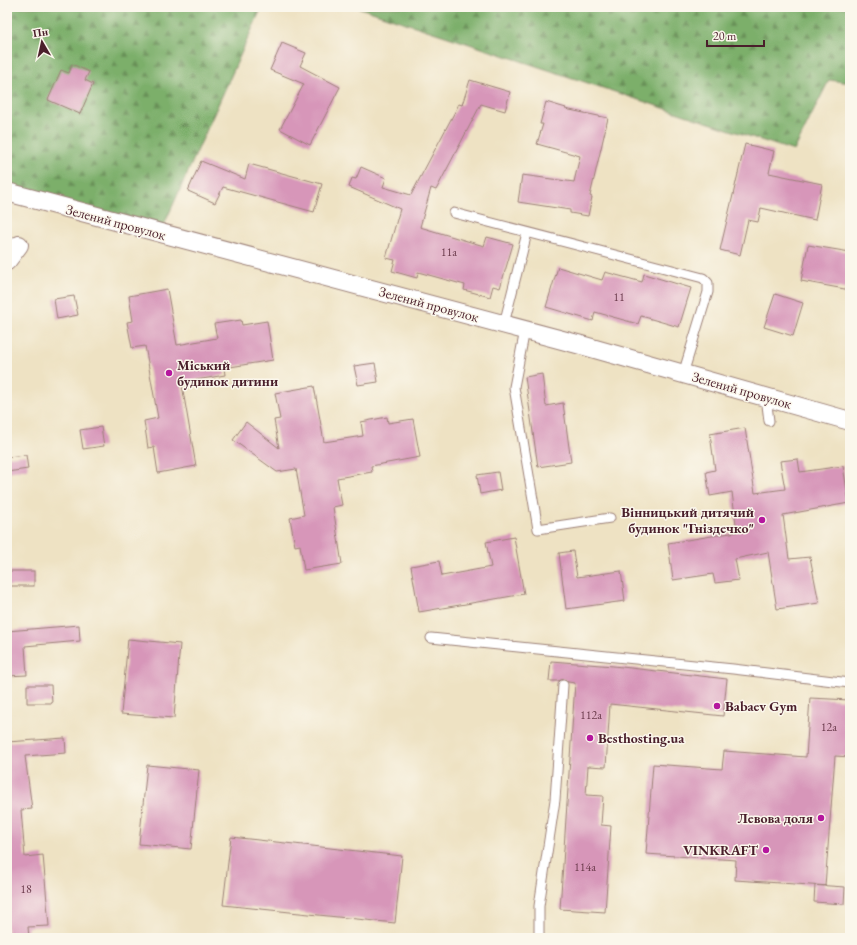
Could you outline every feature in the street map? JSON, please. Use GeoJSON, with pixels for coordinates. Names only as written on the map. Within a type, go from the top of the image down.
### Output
{"type":"FeatureCollection","features":[{"type":"Feature","properties":{"kind":"street","name":"Зелений провулок"},"geometry":{"type":"LineString","coordinates":[[7,192],[504,324],[850,421]]}},
{"type":"Feature","properties":{"kind":"street"},"geometry":{"type":"LineString","coordinates":[[7,261],[19,245]]}},
{"type":"Feature","properties":{"kind":"lane"},"geometry":{"type":"LineString","coordinates":[[454,213],[703,278],[708,283],[708,292],[683,374]]}},
{"type":"Feature","properties":{"kind":"lane"},"geometry":{"type":"LineString","coordinates":[[504,324],[527,233]]}},
{"type":"Feature","properties":{"kind":"lane"},"geometry":{"type":"LineString","coordinates":[[526,330],[514,387],[538,528],[610,518]]}},
{"type":"Feature","properties":{"kind":"lane"},"geometry":{"type":"LineString","coordinates":[[766,397],[769,421]]}},
{"type":"Feature","properties":{"kind":"lane"},"geometry":{"type":"LineString","coordinates":[[431,638],[733,669],[850,683]]}},
{"type":"Feature","properties":{"kind":"lane"},"geometry":{"type":"LineString","coordinates":[[539,938],[539,906],[555,800],[563,685]]}},
{"type":"Feature","properties":{"kind":"green space"},"geometry":{"type":"Polygon","coordinates":[[[7,7],[262,7],[160,234],[7,192],[7,7]]]}},
{"type":"Feature","properties":{"kind":"green space"},"geometry":{"type":"Polygon","coordinates":[[[357,7],[850,7],[850,83],[829,80],[794,151],[357,7]]]}},
{"type":"Feature","properties":{"kind":"building"},"geometry":{"type":"Polygon","coordinates":[[[282,43],[306,53],[300,66],[340,87],[310,145],[280,129],[304,84],[270,70],[282,43]]]}},
{"type":"Feature","properties":{"kind":"building"},"geometry":{"type":"Polygon","coordinates":[[[72,64],[89,72],[85,80],[93,84],[80,114],[48,100],[61,70],[69,73],[72,64]]]}},
{"type":"Feature","properties":{"kind":"building"},"geometry":{"type":"Polygon","coordinates":[[[470,80],[510,92],[505,111],[481,104],[436,190],[431,188],[420,227],[484,246],[487,237],[513,244],[500,288],[493,286],[490,297],[464,290],[465,285],[418,272],[417,278],[392,271],[395,260],[386,258],[400,209],[349,187],[352,178],[356,179],[361,167],[386,178],[383,187],[411,195],[459,104],[462,105],[470,80]]]}},
{"type":"Feature","properties":{"kind":"building"},"geometry":{"type":"Polygon","coordinates":[[[546,102],[566,108],[565,109],[608,118],[590,196],[592,197],[588,216],[570,213],[570,210],[518,202],[522,175],[574,182],[580,156],[537,144],[543,124],[540,124],[546,102]]]}},
{"type":"Feature","properties":{"kind":"building"},"geometry":{"type":"Polygon","coordinates":[[[745,144],[774,151],[769,173],[822,184],[815,220],[761,208],[758,222],[748,220],[740,255],[720,250],[745,144]]]}},
{"type":"Feature","properties":{"kind":"building"},"geometry":{"type":"Polygon","coordinates":[[[201,161],[245,179],[249,164],[322,184],[314,212],[223,187],[215,203],[188,191],[201,161]]]}},
{"type":"Feature","properties":{"kind":"building"},"geometry":{"type":"Polygon","coordinates":[[[808,245],[850,252],[850,290],[801,281],[808,245]]]}},
{"type":"Feature","properties":{"kind":"building"},"geometry":{"type":"Polygon","coordinates":[[[558,267],[602,280],[605,272],[642,282],[644,274],[691,288],[679,327],[641,316],[638,324],[595,312],[593,321],[546,307],[558,267]]]}},
{"type":"Feature","properties":{"kind":"building"},"geometry":{"type":"Polygon","coordinates":[[[167,289],[177,345],[217,338],[214,324],[241,320],[242,325],[267,321],[273,360],[224,368],[225,375],[179,383],[182,385],[196,466],[158,473],[154,447],[148,448],[144,421],[158,418],[145,346],[132,348],[127,322],[133,321],[129,296],[167,289]]]}},
{"type":"Feature","properties":{"kind":"building"},"geometry":{"type":"Polygon","coordinates":[[[775,294],[803,303],[793,336],[764,327],[775,294]]]}},
{"type":"Feature","properties":{"kind":"building"},"geometry":{"type":"Polygon","coordinates":[[[74,296],[78,315],[57,319],[54,299],[74,296]]]}},
{"type":"Feature","properties":{"kind":"building"},"geometry":{"type":"Polygon","coordinates":[[[375,363],[378,382],[358,385],[354,366],[375,363]]]}},
{"type":"Feature","properties":{"kind":"building"},"geometry":{"type":"Polygon","coordinates":[[[542,374],[546,406],[563,403],[571,462],[538,467],[525,377],[542,374]]]}},
{"type":"Feature","properties":{"kind":"building"},"geometry":{"type":"Polygon","coordinates":[[[314,386],[324,442],[363,436],[361,422],[387,417],[388,423],[413,419],[420,457],[371,466],[372,472],[337,478],[342,505],[333,507],[342,564],[304,570],[300,545],[295,546],[290,518],[304,515],[296,469],[277,472],[233,440],[246,422],[279,448],[274,420],[280,419],[275,393],[314,386]]]}},
{"type":"Feature","properties":{"kind":"building"},"geometry":{"type":"Polygon","coordinates":[[[101,427],[104,446],[83,449],[80,430],[101,427]]]}},
{"type":"Feature","properties":{"kind":"building"},"geometry":{"type":"Polygon","coordinates":[[[745,428],[755,493],[785,489],[780,461],[798,459],[800,472],[843,466],[849,503],[783,515],[789,559],[810,557],[819,603],[777,609],[768,552],[735,559],[739,580],[715,583],[713,574],[673,580],[668,543],[737,532],[732,492],[710,496],[706,472],[715,470],[710,434],[745,428]]]}},
{"type":"Feature","properties":{"kind":"building"},"geometry":{"type":"Polygon","coordinates":[[[26,455],[28,469],[7,472],[7,457],[26,455]]]}},
{"type":"Feature","properties":{"kind":"building"},"geometry":{"type":"Polygon","coordinates":[[[498,472],[501,490],[480,494],[477,475],[498,472]]]}},
{"type":"Feature","properties":{"kind":"building"},"geometry":{"type":"Polygon","coordinates":[[[514,537],[524,594],[419,612],[411,566],[439,561],[442,576],[491,567],[486,542],[514,537]]]}},
{"type":"Feature","properties":{"kind":"building"},"geometry":{"type":"Polygon","coordinates":[[[573,551],[577,577],[621,571],[625,601],[566,609],[559,553],[573,551]]]}},
{"type":"Feature","properties":{"kind":"building"},"geometry":{"type":"Polygon","coordinates":[[[7,571],[34,571],[34,586],[7,586],[7,571]]]}},
{"type":"Feature","properties":{"kind":"building"},"geometry":{"type":"Polygon","coordinates":[[[79,625],[80,641],[25,646],[27,675],[7,676],[7,631],[79,625]]]}},
{"type":"Feature","properties":{"kind":"building"},"geometry":{"type":"Polygon","coordinates":[[[128,639],[180,644],[174,718],[121,714],[128,639]]]}},
{"type":"Feature","properties":{"kind":"building"},"geometry":{"type":"Polygon","coordinates":[[[551,661],[613,666],[727,679],[723,716],[610,704],[606,767],[588,766],[586,795],[603,796],[601,825],[611,826],[605,912],[560,909],[575,683],[568,682],[564,679],[549,681],[551,661]]]}},
{"type":"Feature","properties":{"kind":"building"},"geometry":{"type":"Polygon","coordinates":[[[27,685],[51,685],[52,703],[27,703],[27,685]]]}},
{"type":"Feature","properties":{"kind":"building"},"geometry":{"type":"Polygon","coordinates":[[[810,698],[850,700],[850,757],[835,756],[825,886],[735,880],[736,860],[646,854],[653,764],[722,769],[724,751],[806,757],[810,698]]]}},
{"type":"Feature","properties":{"kind":"building"},"geometry":{"type":"Polygon","coordinates":[[[65,738],[66,753],[25,756],[32,809],[21,810],[25,857],[43,855],[49,926],[28,927],[29,938],[7,938],[7,742],[65,738]]]}},
{"type":"Feature","properties":{"kind":"building"},"geometry":{"type":"Polygon","coordinates":[[[147,765],[199,770],[191,849],[139,844],[147,765]]]}},
{"type":"Feature","properties":{"kind":"building"},"geometry":{"type":"Polygon","coordinates":[[[231,837],[402,856],[395,923],[223,905],[231,837]]]}},
{"type":"Feature","properties":{"kind":"building"},"geometry":{"type":"Polygon","coordinates":[[[815,885],[845,887],[844,904],[814,902],[815,885]]]}},
{"type":"Feature","properties":{"kind":"place","name":"Міський будинок дитини"},"geometry":{"type":"Point","coordinates":[169,373]}},
{"type":"Feature","properties":{"kind":"place","name":"Вінницький дитячий будинок \"Гніздечко\""},"geometry":{"type":"Point","coordinates":[762,520]}},
{"type":"Feature","properties":{"kind":"place","name":"Babaev Gym"},"geometry":{"type":"Point","coordinates":[717,706]}},
{"type":"Feature","properties":{"kind":"place","name":"Besthosting.ua"},"geometry":{"type":"Point","coordinates":[590,738]}},
{"type":"Feature","properties":{"kind":"place","name":"Левова доля"},"geometry":{"type":"Point","coordinates":[821,818]}},
{"type":"Feature","properties":{"kind":"place","name":"VINKRAFT"},"geometry":{"type":"Point","coordinates":[766,850]}}]}
